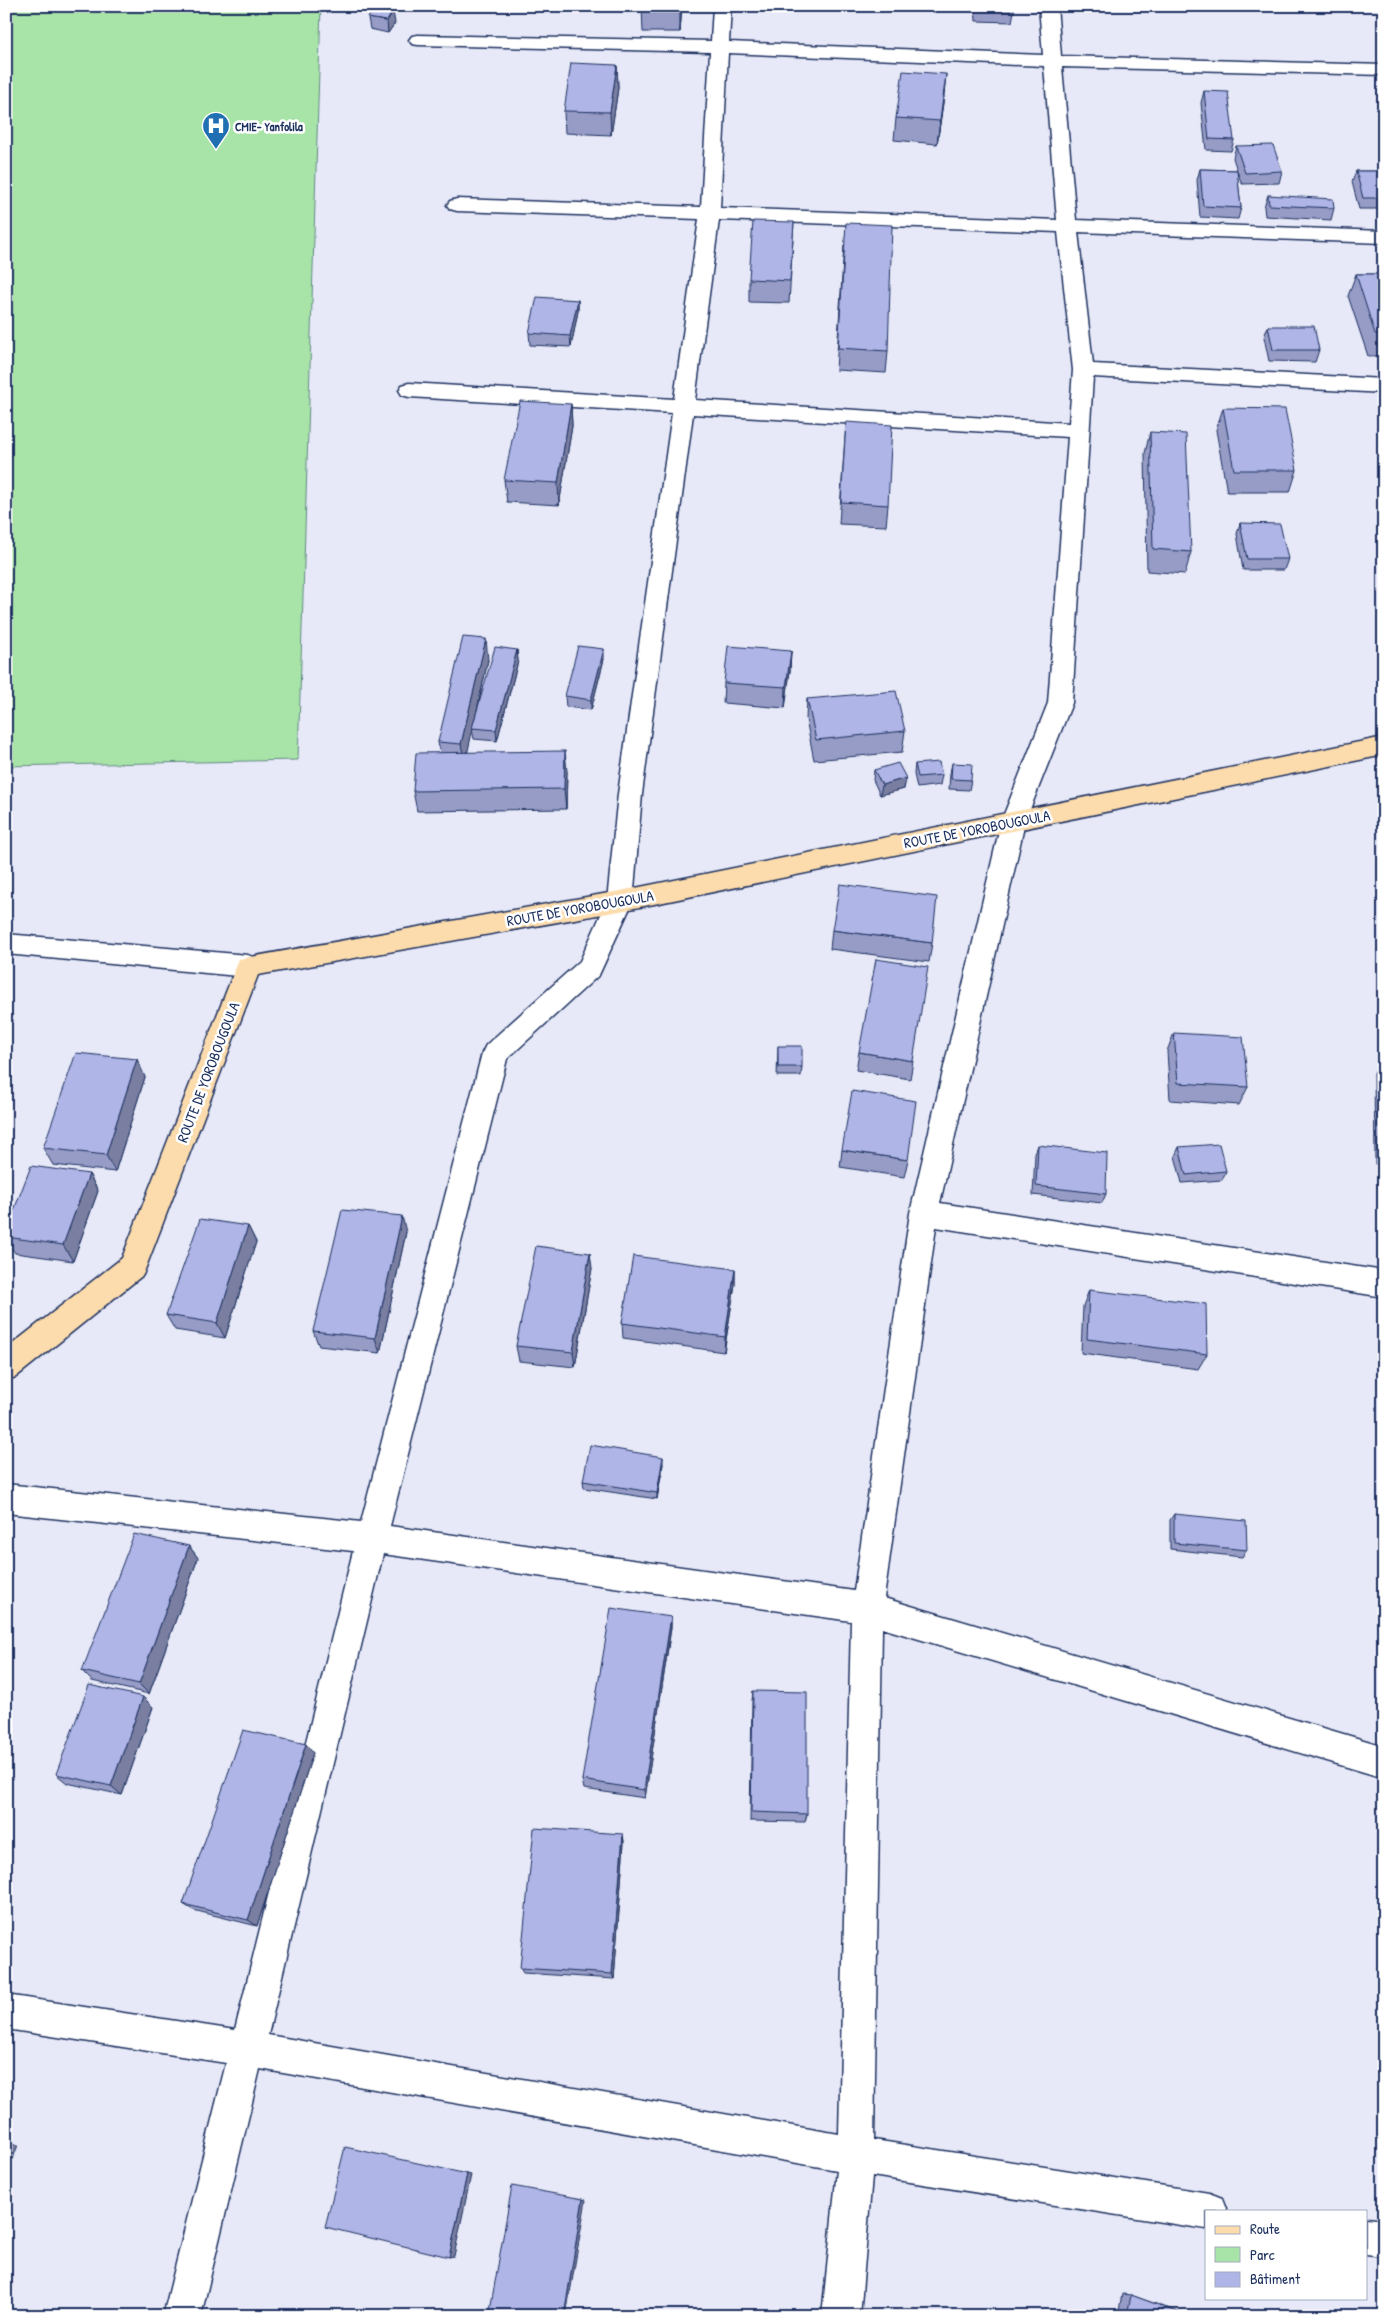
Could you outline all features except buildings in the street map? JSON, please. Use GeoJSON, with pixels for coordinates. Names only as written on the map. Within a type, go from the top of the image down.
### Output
{"type":"FeatureCollection","features":[{"type":"Feature","properties":{"kind":"main road","name":"ROUTE DE YOROBOUGOULA"},"geometry":{"type":"LineString","coordinates":[[6,1367],[133,1266],[248,966],[620,901],[1384,746]]}},
{"type":"Feature","properties":{"kind":"street"},"geometry":{"type":"LineString","coordinates":[[182,2316],[372,1538],[495,1053],[590,968],[620,901],[630,794],[710,213],[722,6]]}},
{"type":"Feature","properties":{"kind":"street"},"geometry":{"type":"LineString","coordinates":[[841,2316],[856,2155],[867,1608],[924,1213],[1013,822],[1060,703],[1083,370],[1067,226],[1048,6]]}},
{"type":"Feature","properties":{"kind":"street"},"geometry":{"type":"LineString","coordinates":[[418,40],[720,47],[1052,61],[1384,70]]}},
{"type":"Feature","properties":{"kind":"street"},"geometry":{"type":"LineString","coordinates":[[456,205],[1384,237]]}},
{"type":"Feature","properties":{"kind":"street"},"geometry":{"type":"LineString","coordinates":[[1083,370],[1384,386]]}},
{"type":"Feature","properties":{"kind":"street"},"geometry":{"type":"LineString","coordinates":[[409,390],[1079,432]]}},
{"type":"Feature","properties":{"kind":"street"},"geometry":{"type":"LineString","coordinates":[[6,944],[248,966]]}},
{"type":"Feature","properties":{"kind":"street"},"geometry":{"type":"LineString","coordinates":[[924,1213],[1384,1284]]}},
{"type":"Feature","properties":{"kind":"street"},"geometry":{"type":"LineString","coordinates":[[6,1498],[372,1538],[867,1608],[1384,1762]]}},
{"type":"Feature","properties":{"kind":"street"},"geometry":{"type":"LineString","coordinates":[[6,2012],[247,2049],[856,2155],[1205,2210]]}},
{"type":"Feature","properties":{"kind":"street"},"geometry":{"type":"LineString","coordinates":[[1368,2236],[1384,2238]]}},
{"type":"Feature","properties":{"kind":"green space"},"geometry":{"type":"Polygon","coordinates":[[[6,6],[321,6],[298,760],[6,766],[6,6]]]}},
{"type":"Feature","properties":{"kind":"place","name":"CMIE- Yanfolila"},"geometry":{"type":"Point","coordinates":[216,150]}}]}
